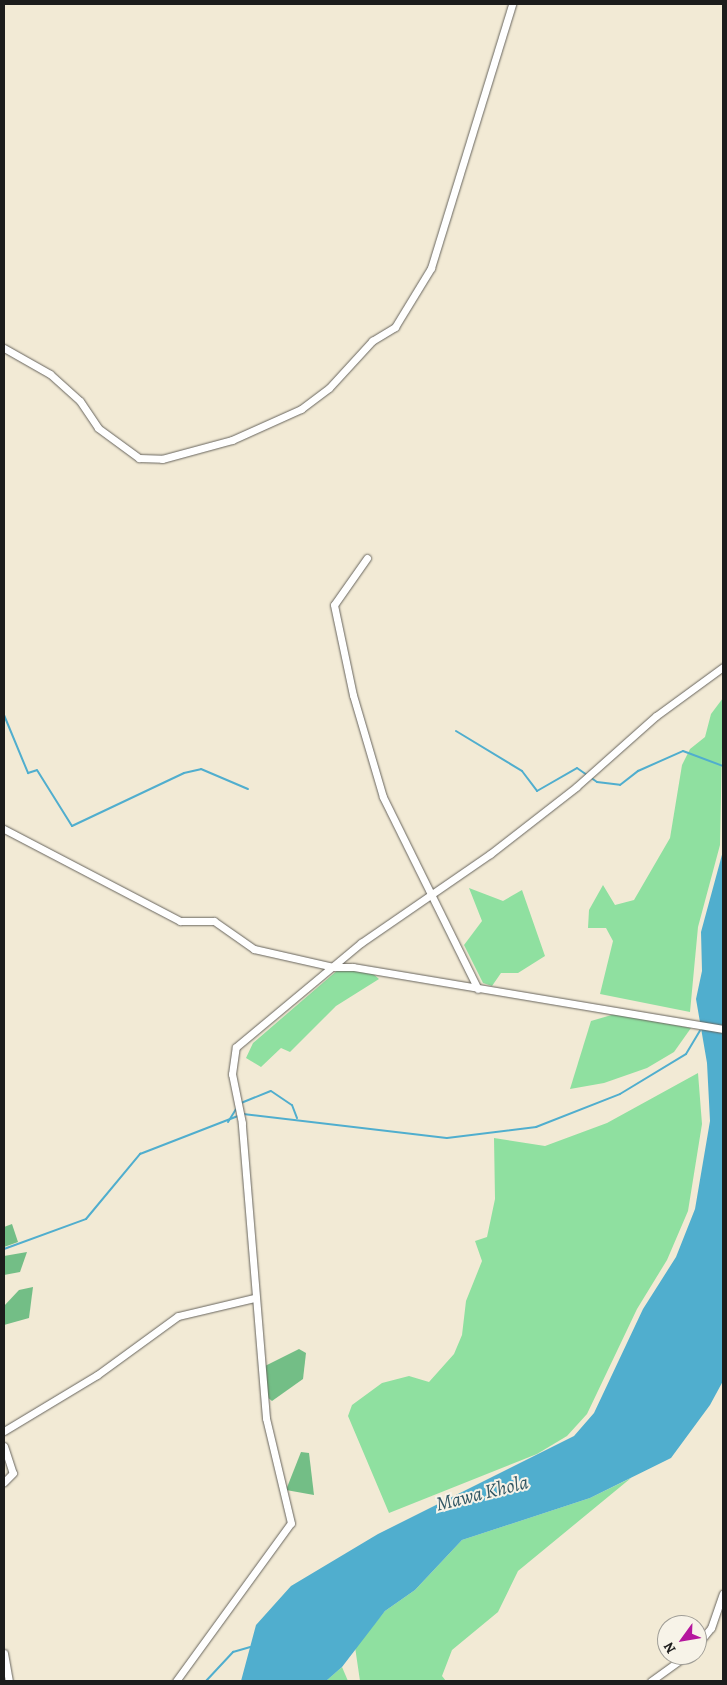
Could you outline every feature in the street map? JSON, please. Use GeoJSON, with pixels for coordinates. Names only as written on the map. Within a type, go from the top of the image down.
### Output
{"type":"FeatureCollection","features":[{"type":"Feature","properties":{"kind":"street"},"geometry":{"type":"LineString","coordinates":[[4,348],[50,374],[80,401],[98,428],[139,458],[162,459],[232,440],[301,409],[329,388],[372,341],[395,327],[431,268],[512,4]]}},
{"type":"Feature","properties":{"kind":"street"},"geometry":{"type":"LineString","coordinates":[[367,558],[344,587],[334,615],[377,780],[434,894],[478,989]]}},
{"type":"Feature","properties":{"kind":"street"},"geometry":{"type":"LineString","coordinates":[[176,1681],[291,1523],[290,1504],[267,1424],[254,1298],[242,1123],[232,1074],[236,1047],[333,967],[576,787],[656,716],[723,667]]}},
{"type":"Feature","properties":{"kind":"street"},"geometry":{"type":"LineString","coordinates":[[4,829],[180,921],[214,921],[254,949],[333,967],[353,967],[478,989],[620,1009],[723,1029]]}},
{"type":"Feature","properties":{"kind":"street"},"geometry":{"type":"LineString","coordinates":[[4,1431],[97,1375],[178,1316],[254,1298]]}},
{"type":"Feature","properties":{"kind":"street"},"geometry":{"type":"LineString","coordinates":[[4,1446],[12,1474],[4,1482]]}},
{"type":"Feature","properties":{"kind":"street"},"geometry":{"type":"LineString","coordinates":[[707,1633],[711,1628],[723,1594]]}},
{"type":"Feature","properties":{"kind":"street"},"geometry":{"type":"LineString","coordinates":[[4,1653],[9,1681]]}},
{"type":"Feature","properties":{"kind":"street"},"geometry":{"type":"LineString","coordinates":[[651,1681],[673,1665]]}},
{"type":"Feature","properties":{"kind":"green space"},"geometry":{"type":"Polygon","coordinates":[[[723,698],[720,845],[698,927],[690,1012],[600,994],[613,941],[606,928],[588,928],[589,910],[603,885],[615,905],[634,900],[670,838],[682,765],[690,749],[705,737],[711,714],[723,698]]]}},
{"type":"Feature","properties":{"kind":"green space"},"geometry":{"type":"Polygon","coordinates":[[[469,888],[503,901],[522,890],[545,956],[518,973],[501,973],[492,986],[483,983],[464,945],[482,921],[469,888]]]}},
{"type":"Feature","properties":{"kind":"green space"},"geometry":{"type":"Polygon","coordinates":[[[339,969],[371,972],[379,979],[336,1006],[290,1052],[281,1048],[261,1067],[246,1058],[253,1043],[339,969]]]}},
{"type":"Feature","properties":{"kind":"green space"},"geometry":{"type":"Polygon","coordinates":[[[615,1014],[691,1028],[674,1052],[647,1068],[604,1083],[570,1089],[591,1021],[615,1014]]]}},
{"type":"Feature","properties":{"kind":"green space"},"geometry":{"type":"Polygon","coordinates":[[[698,1073],[702,1124],[688,1211],[667,1260],[637,1309],[587,1414],[567,1436],[537,1454],[389,1513],[348,1416],[352,1405],[382,1383],[409,1376],[429,1382],[454,1354],[462,1335],[466,1301],[482,1261],[475,1241],[487,1237],[495,1199],[494,1138],[545,1146],[607,1123],[698,1073]]]}},
{"type":"Feature","properties":{"kind":"green space"},"geometry":{"type":"Polygon","coordinates":[[[12,1224],[18,1242],[4,1247],[4,1227],[12,1224]]]}},
{"type":"Feature","properties":{"kind":"green space"},"geometry":{"type":"Polygon","coordinates":[[[27,1252],[20,1272],[4,1275],[4,1256],[27,1252]]]}},
{"type":"Feature","properties":{"kind":"green space"},"geometry":{"type":"Polygon","coordinates":[[[33,1287],[29,1318],[4,1325],[4,1306],[19,1290],[33,1287]]]}},
{"type":"Feature","properties":{"kind":"green space"},"geometry":{"type":"Polygon","coordinates":[[[299,1349],[306,1353],[303,1379],[272,1401],[267,1397],[263,1367],[299,1349]]]}},
{"type":"Feature","properties":{"kind":"green space"},"geometry":{"type":"Polygon","coordinates":[[[301,1452],[309,1453],[314,1495],[286,1490],[301,1452]]]}},
{"type":"Feature","properties":{"kind":"green space"},"geometry":{"type":"Polygon","coordinates":[[[631,1478],[518,1571],[498,1612],[452,1650],[442,1676],[446,1681],[360,1681],[355,1647],[385,1611],[415,1590],[462,1540],[590,1498],[631,1478]]]}},
{"type":"Feature","properties":{"kind":"green space"},"geometry":{"type":"Polygon","coordinates":[[[342,1667],[348,1681],[326,1681],[327,1680],[342,1667]]]}},
{"type":"Feature","properties":{"kind":"water","name":"Mawa Khola"},"geometry":{"type":"Polygon","coordinates":[[[723,851],[723,1381],[710,1405],[671,1458],[590,1498],[462,1540],[415,1590],[385,1611],[342,1667],[326,1681],[241,1681],[256,1625],[291,1586],[378,1534],[574,1436],[594,1413],[643,1309],[676,1257],[695,1209],[710,1121],[707,1063],[696,999],[702,971],[701,932],[723,851]]]}},
{"type":"Feature","properties":{"kind":"waterway"},"geometry":{"type":"LineString","coordinates":[[4,715],[28,773],[37,770],[72,826],[184,773],[201,769],[248,789]]}},
{"type":"Feature","properties":{"kind":"waterway"},"geometry":{"type":"LineString","coordinates":[[456,731],[522,771],[537,791],[577,768],[597,782],[620,785],[638,771],[683,751],[723,766]]}},
{"type":"Feature","properties":{"kind":"waterway"},"geometry":{"type":"LineString","coordinates":[[243,1114],[447,1138],[536,1127],[620,1094],[686,1054],[700,1031]]}},
{"type":"Feature","properties":{"kind":"waterway"},"geometry":{"type":"LineString","coordinates":[[241,1103],[271,1091],[292,1105],[297,1118]]}},
{"type":"Feature","properties":{"kind":"waterway"},"geometry":{"type":"LineString","coordinates":[[228,1122],[236,1109]]}},
{"type":"Feature","properties":{"kind":"waterway"},"geometry":{"type":"LineString","coordinates":[[4,1249],[86,1219],[140,1154],[238,1116]]}},
{"type":"Feature","properties":{"kind":"waterway"},"geometry":{"type":"LineString","coordinates":[[206,1681],[233,1652],[250,1647]]}}]}
